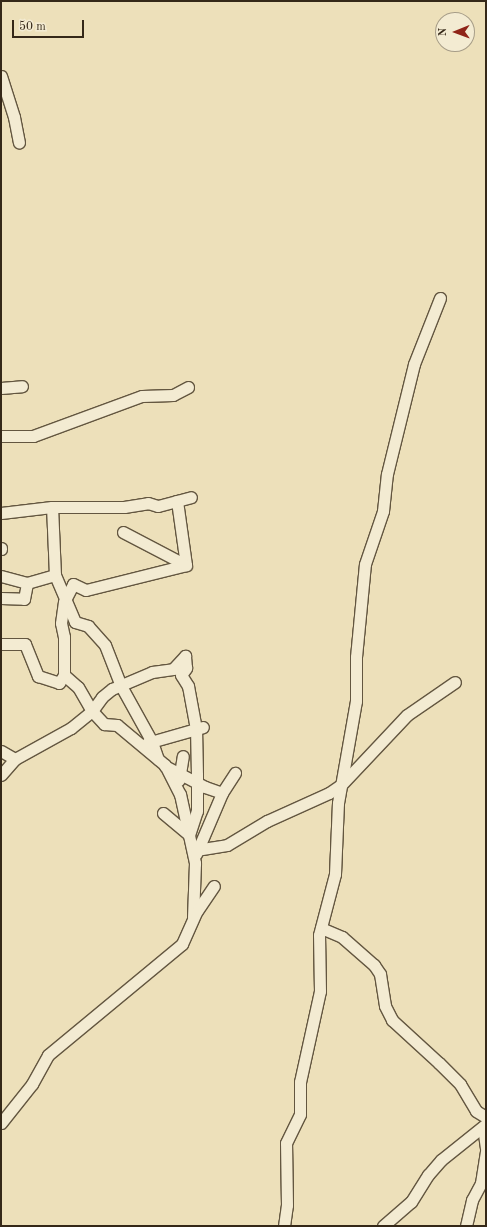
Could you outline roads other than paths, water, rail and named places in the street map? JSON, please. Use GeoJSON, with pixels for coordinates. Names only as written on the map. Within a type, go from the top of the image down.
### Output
{"type":"FeatureCollection","features":[{"type":"Feature","properties":{"kind":"street"},"geometry":{"type":"LineString","coordinates":[[1,76],[14,117],[19,143]]}},
{"type":"Feature","properties":{"kind":"street"},"geometry":{"type":"LineString","coordinates":[[284,1226],[287,1205],[286,1143],[300,1114],[300,1082],[320,992],[319,935],[335,874],[336,819],[356,701],[356,657],[365,564],[382,511],[387,474],[414,364],[440,298]]}},
{"type":"Feature","properties":{"kind":"street"},"geometry":{"type":"LineString","coordinates":[[1,388],[22,386]]}},
{"type":"Feature","properties":{"kind":"street"},"geometry":{"type":"LineString","coordinates":[[1,436],[33,436],[142,396],[173,395],[188,387]]}},
{"type":"Feature","properties":{"kind":"street"},"geometry":{"type":"LineString","coordinates":[[1,513],[52,507],[124,507],[148,503],[158,506],[191,497]]}},
{"type":"Feature","properties":{"kind":"street"},"geometry":{"type":"LineString","coordinates":[[177,501],[186,565]]}},
{"type":"Feature","properties":{"kind":"street"},"geometry":{"type":"LineString","coordinates":[[52,507],[55,575],[65,600],[74,622],[88,626],[105,645],[121,686],[176,788],[195,863]]}},
{"type":"Feature","properties":{"kind":"street"},"geometry":{"type":"LineString","coordinates":[[123,532],[186,565]]}},
{"type":"Feature","properties":{"kind":"street"},"geometry":{"type":"LineString","coordinates":[[1,644],[25,644],[38,676],[59,683],[64,675],[64,637],[61,622],[65,600],[73,584],[86,590],[186,565]]}},
{"type":"Feature","properties":{"kind":"street"},"geometry":{"type":"LineString","coordinates":[[1,576],[27,582],[55,575]]}},
{"type":"Feature","properties":{"kind":"street"},"geometry":{"type":"LineString","coordinates":[[1,598],[24,599],[27,582]]}},
{"type":"Feature","properties":{"kind":"street"},"geometry":{"type":"LineString","coordinates":[[1,775],[15,759],[71,728],[92,711],[102,697],[121,686],[152,672],[172,669],[185,656],[186,668],[181,675],[188,686],[200,728],[197,810],[189,835]]}},
{"type":"Feature","properties":{"kind":"street"},"geometry":{"type":"LineString","coordinates":[[64,675],[78,687],[92,711],[104,724],[117,725],[162,762],[181,774],[222,793]]}},
{"type":"Feature","properties":{"kind":"street"},"geometry":{"type":"LineString","coordinates":[[196,850],[227,845],[267,821],[341,785],[407,715],[455,682]]}},
{"type":"Feature","properties":{"kind":"street"},"geometry":{"type":"LineString","coordinates":[[140,745],[200,728]]}},
{"type":"Feature","properties":{"kind":"street"},"geometry":{"type":"LineString","coordinates":[[1,751],[15,759]]}},
{"type":"Feature","properties":{"kind":"street"},"geometry":{"type":"LineString","coordinates":[[176,788],[181,774],[183,756]]}},
{"type":"Feature","properties":{"kind":"street"},"geometry":{"type":"LineString","coordinates":[[193,919],[196,850],[222,793],[235,772]]}},
{"type":"Feature","properties":{"kind":"street"},"geometry":{"type":"LineString","coordinates":[[164,813],[189,835]]}},
{"type":"Feature","properties":{"kind":"street"},"geometry":{"type":"LineString","coordinates":[[1,1123],[32,1084],[48,1055],[182,944],[193,919],[214,886]]}},
{"type":"Feature","properties":{"kind":"street"},"geometry":{"type":"LineString","coordinates":[[321,928],[342,937],[374,965],[380,974],[385,1006],[392,1020],[460,1084],[485,1123],[486,1149],[481,1183],[472,1200],[466,1226]]}},
{"type":"Feature","properties":{"kind":"street"},"geometry":{"type":"LineString","coordinates":[[383,1226],[411,1202],[428,1175],[441,1160],[485,1123]]}}]}
